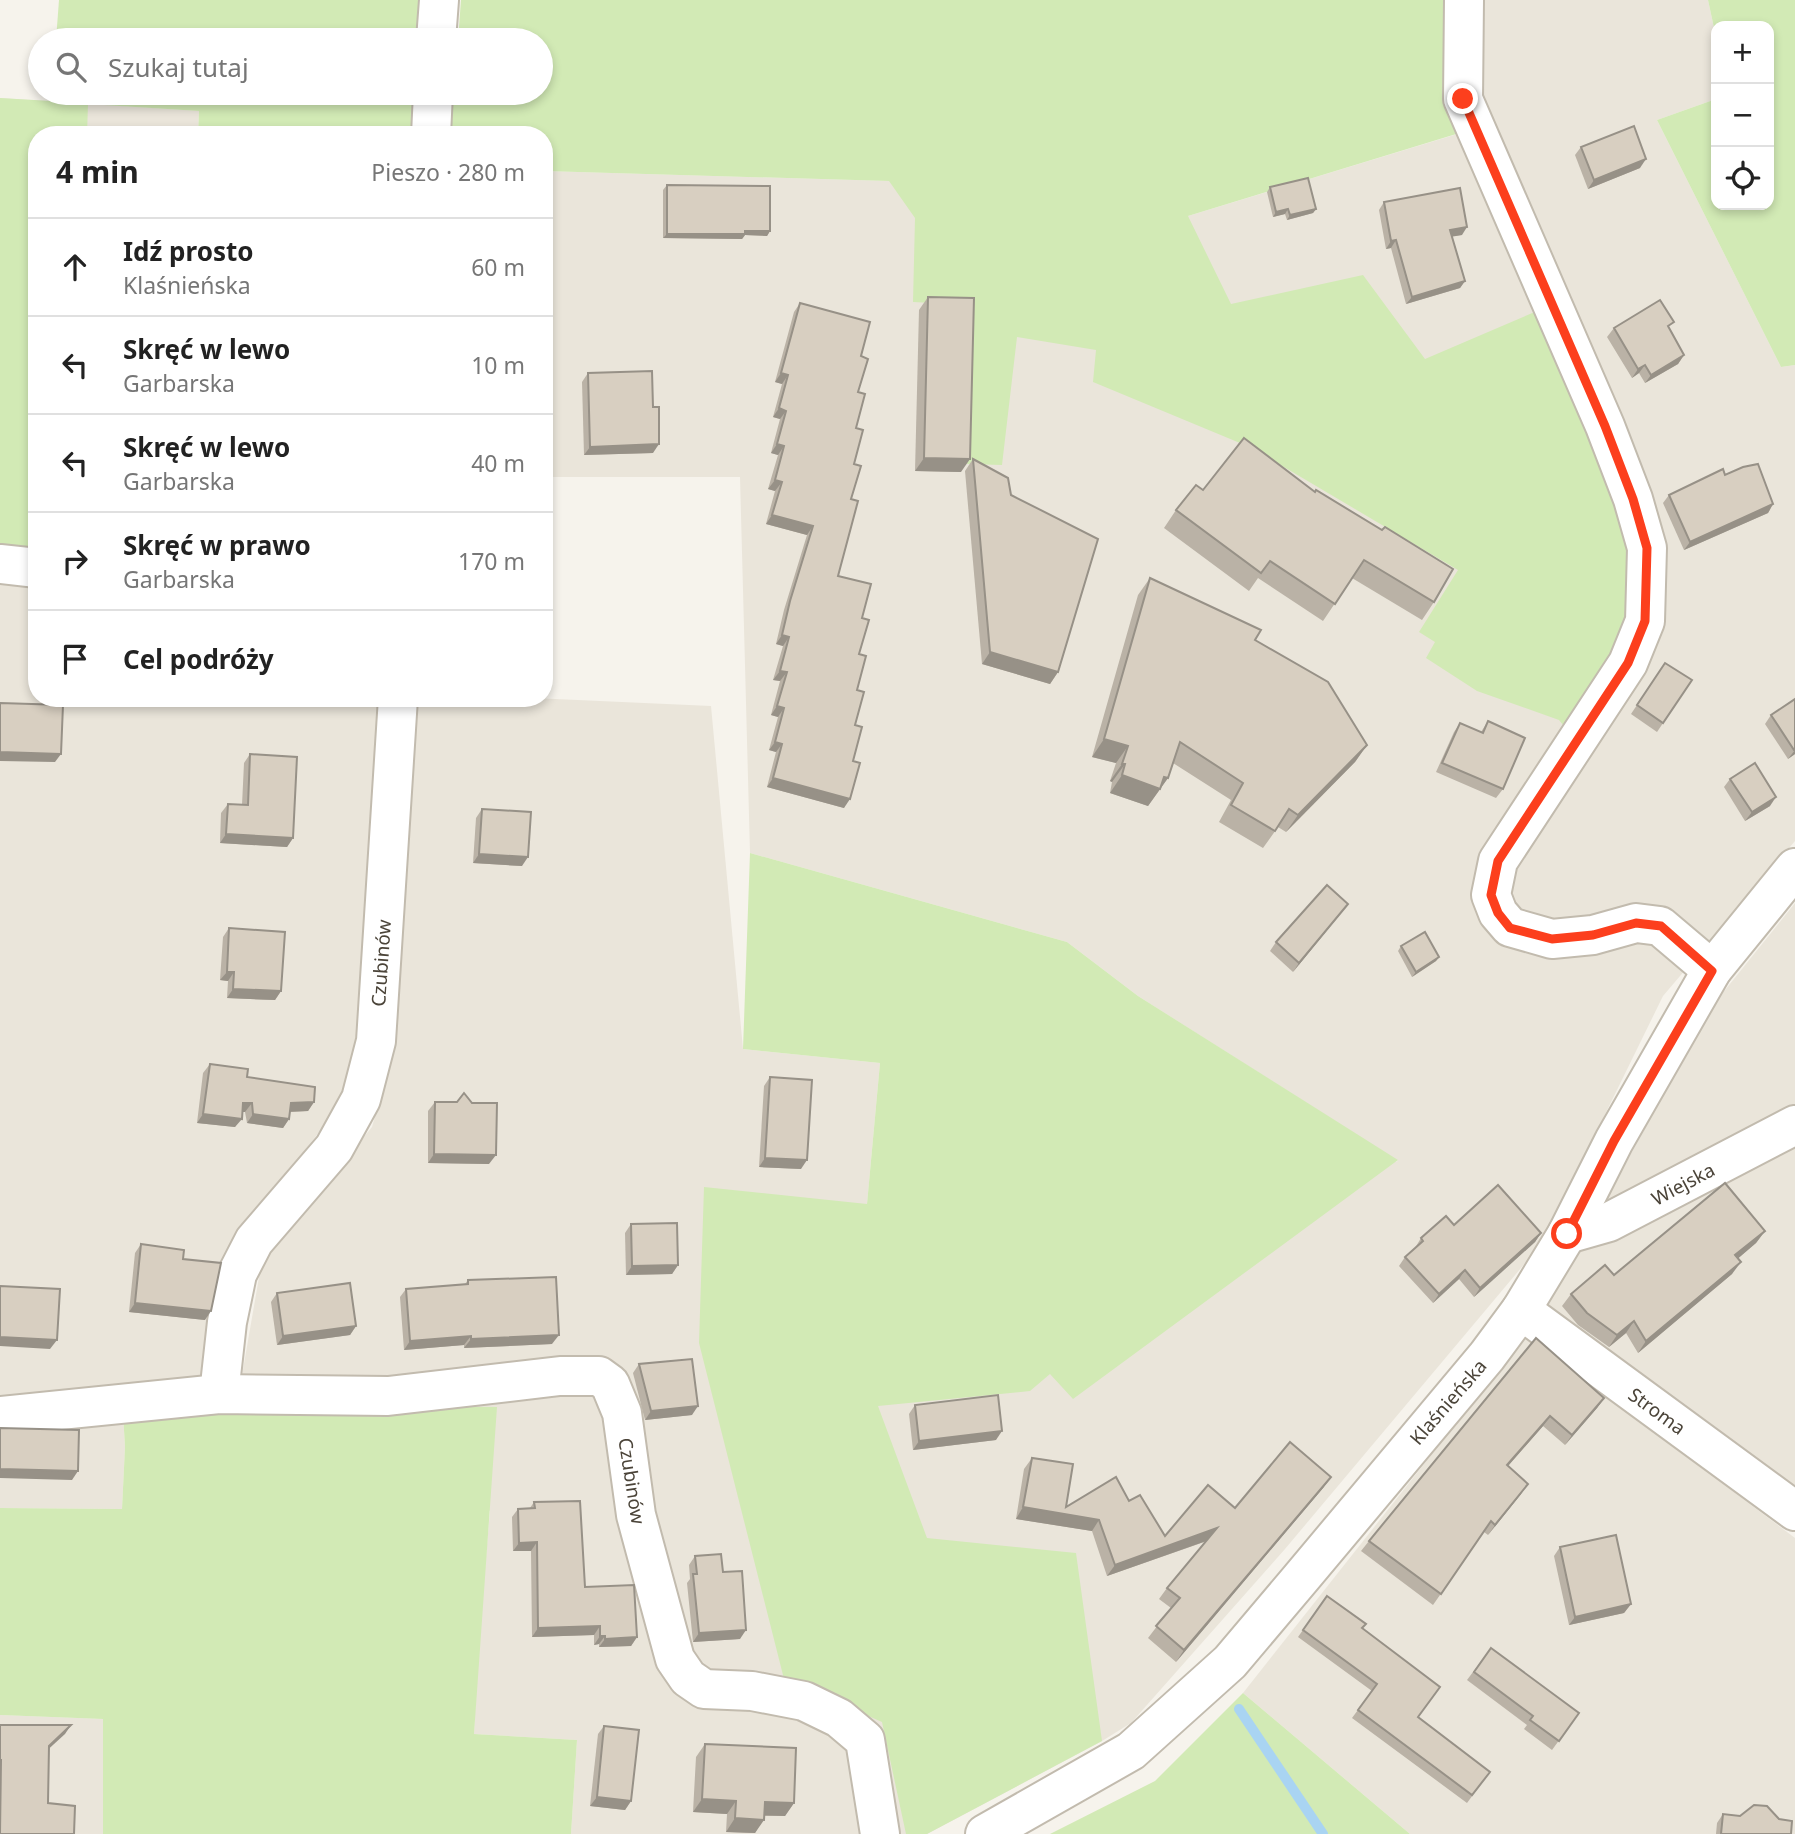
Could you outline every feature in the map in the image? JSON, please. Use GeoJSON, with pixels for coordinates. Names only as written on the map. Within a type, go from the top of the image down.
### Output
{"type":"FeatureCollection","features":[{"type":"Feature","properties":{"kind":"street"},"geometry":{"type":"LineString","coordinates":[[437,28],[439,0]]}},
{"type":"Feature","properties":{"kind":"street"},"geometry":{"type":"LineString","coordinates":[[1464,0],[1463,99],[1605,426],[1633,499],[1647,548],[1645,621],[1628,663],[1498,861],[1491,895],[1498,913],[1510,928],[1552,939],[1593,935],[1636,923],[1661,926],[1712,971]]}},
{"type":"Feature","properties":{"kind":"street"},"geometry":{"type":"LineString","coordinates":[[431,126],[432,105]]}},
{"type":"Feature","properties":{"kind":"street"},"geometry":{"type":"LineString","coordinates":[[0,564],[28,567]]}},
{"type":"Feature","properties":{"kind":"street","name":"Czubinów"},"geometry":{"type":"LineString","coordinates":[[219,1394],[227,1322],[237,1274],[254,1241],[334,1148],[361,1099],[376,1041],[397,707]]}},
{"type":"Feature","properties":{"kind":"street","name":"Klaśnieńska"},"geometry":{"type":"LineString","coordinates":[[985,1834],[1130,1751],[1230,1662],[1487,1356],[1521,1310],[1567,1234],[1614,1141],[1712,971],[1795,868]]}},
{"type":"Feature","properties":{"kind":"street","name":"Wiejska"},"geometry":{"type":"LineString","coordinates":[[1567,1234],[1609,1222],[1795,1125]]}},
{"type":"Feature","properties":{"kind":"street","name":"Stroma"},"geometry":{"type":"LineString","coordinates":[[1521,1310],[1795,1511]]}},
{"type":"Feature","properties":{"kind":"street","name":"Czubinów"},"geometry":{"type":"LineString","coordinates":[[0,1416],[219,1394],[388,1396],[561,1376],[599,1376],[610,1384],[622,1413],[636,1515],[675,1659],[688,1678],[704,1689],[752,1691],[804,1701],[839,1718],[864,1740],[880,1834]]}},
{"type":"Feature","properties":{"kind":"shaded area"},"geometry":{"type":"Polygon","coordinates":[[[1479,0],[1708,0],[1713,21],[1711,101],[1657,120],[1781,367],[1795,365],[1795,841],[1663,996],[1542,1243],[1285,1549],[1131,1723],[927,1834],[571,1834],[577,1740],[474,1734],[478,1647],[490,1511],[237,1404],[262,1260],[372,1127],[389,1069],[416,707],[553,707],[553,699],[711,706],[743,1049],[880,1063],[867,1204],[699,1343],[1398,1161],[1138,996],[1067,942],[750,853],[740,477],[553,477],[553,171],[889,181],[1188,216],[1477,128],[1479,0]]]}},
{"type":"Feature","properties":{"kind":"shaded area"},"geometry":{"type":"Polygon","coordinates":[[[0,98],[28,100],[28,105],[107,105],[199,111],[198,126],[28,126],[28,707],[386,707],[368,987],[350,1092],[265,1202],[210,1384],[0,1402],[0,98]]]}},
{"type":"Feature","properties":{"kind":"shaded area"},"geometry":{"type":"Polygon","coordinates":[[[1795,903],[1795,1492],[1546,1308],[1713,1005],[1795,903]]]}},
{"type":"Feature","properties":{"kind":"shaded area"},"geometry":{"type":"Polygon","coordinates":[[[1526,1335],[1795,1538],[1795,1834],[1410,1834],[1243,1693],[1526,1335]]]}},
{"type":"Feature","properties":{"kind":"shaded area"},"geometry":{"type":"Polygon","coordinates":[[[123,1413],[125,1447],[122,1509],[0,1508],[0,1427],[123,1413]]]}},
{"type":"Feature","properties":{"kind":"shaded area"},"geometry":{"type":"Polygon","coordinates":[[[0,1715],[104,1719],[103,1834],[0,1834],[0,1715]]]}},
{"type":"Feature","properties":{"kind":"green space"},"geometry":{"type":"Polygon","coordinates":[[[59,0],[425,0],[424,28],[57,28],[59,0]]]}},
{"type":"Feature","properties":{"kind":"green space"},"geometry":{"type":"Polygon","coordinates":[[[461,0],[1455,0],[1466,131],[1188,216],[1231,304],[1363,275],[1425,359],[1537,311],[1633,543],[1623,652],[1568,731],[1559,720],[1477,691],[1426,658],[1435,642],[1419,632],[1458,570],[1252,448],[1093,382],[1096,350],[1017,337],[1002,465],[967,464],[972,305],[913,302],[915,218],[889,181],[553,171],[553,126],[451,126],[453,105],[553,105],[553,28],[459,28],[461,0]]]}},
{"type":"Feature","properties":{"kind":"green space"},"geometry":{"type":"Polygon","coordinates":[[[1708,0],[1795,0],[1795,365],[1781,367],[1657,120],[1711,101],[1711,210],[1774,210],[1774,21],[1713,21],[1708,0]]]}},
{"type":"Feature","properties":{"kind":"green space"},"geometry":{"type":"Polygon","coordinates":[[[0,98],[28,100],[28,105],[88,105],[87,126],[28,126],[28,549],[0,547],[0,98]]]}},
{"type":"Feature","properties":{"kind":"green space"},"geometry":{"type":"Polygon","coordinates":[[[104,105],[418,105],[417,126],[198,126],[199,111],[104,105]]]}},
{"type":"Feature","properties":{"kind":"green space"},"geometry":{"type":"Polygon","coordinates":[[[750,853],[1067,942],[1138,996],[1398,1160],[1073,1399],[1050,1374],[1030,1391],[878,1406],[927,1538],[1076,1553],[1102,1741],[927,1834],[906,1834],[882,1722],[784,1679],[699,1343],[704,1187],[867,1204],[880,1063],[743,1049],[750,853]]]}},
{"type":"Feature","properties":{"kind":"green space"},"geometry":{"type":"Polygon","coordinates":[[[208,1404],[497,1407],[474,1734],[577,1740],[571,1834],[103,1834],[103,1719],[0,1715],[0,1508],[122,1509],[125,1447],[123,1413],[208,1404]]]}},
{"type":"Feature","properties":{"kind":"green space"},"geometry":{"type":"Polygon","coordinates":[[[1243,1693],[1410,1834],[1050,1834],[1155,1781],[1243,1693]]]}},
{"type":"Feature","properties":{"kind":"building"},"geometry":{"type":"Polygon","coordinates":[[[1634,126],[1646,159],[1594,180],[1581,147],[1634,126]]]}},
{"type":"Feature","properties":{"kind":"building"},"geometry":{"type":"Polygon","coordinates":[[[1308,178],[1316,209],[1290,215],[1288,209],[1276,212],[1270,187],[1308,178]]]}},
{"type":"Feature","properties":{"kind":"building"},"geometry":{"type":"Polygon","coordinates":[[[667,185],[770,186],[770,231],[745,231],[745,234],[667,234],[667,185]]]}},
{"type":"Feature","properties":{"kind":"building"},"geometry":{"type":"Polygon","coordinates":[[[1460,188],[1467,227],[1450,230],[1465,281],[1412,297],[1396,240],[1391,241],[1384,202],[1460,188]]]}},
{"type":"Feature","properties":{"kind":"building"},"geometry":{"type":"Polygon","coordinates":[[[928,297],[974,298],[970,459],[924,458],[928,297]]]}},
{"type":"Feature","properties":{"kind":"building"},"geometry":{"type":"Polygon","coordinates":[[[1660,300],[1674,322],[1668,326],[1684,355],[1651,375],[1645,365],[1638,369],[1614,328],[1660,300]]]}},
{"type":"Feature","properties":{"kind":"building"},"geometry":{"type":"Polygon","coordinates":[[[800,303],[870,322],[861,356],[868,359],[858,392],[865,394],[856,428],[863,430],[854,464],[861,466],[851,499],[858,501],[838,576],[871,584],[862,618],[869,620],[859,654],[866,656],[857,690],[864,692],[855,725],[862,727],[853,761],[860,763],[850,799],[773,778],[782,744],[775,742],[784,708],[777,706],[787,672],[780,671],[789,637],[782,635],[813,526],[772,515],[782,482],[775,480],[784,446],[777,444],[786,411],[779,408],[788,375],[781,373],[800,303]]]}},
{"type":"Feature","properties":{"kind":"building"},"geometry":{"type":"Polygon","coordinates":[[[652,371],[653,407],[659,407],[659,444],[590,447],[588,373],[652,371]]]}},
{"type":"Feature","properties":{"kind":"building"},"geometry":{"type":"Polygon","coordinates":[[[1244,438],[1315,492],[1316,490],[1382,530],[1385,527],[1453,569],[1434,602],[1364,560],[1335,604],[1270,561],[1261,573],[1176,510],[1196,485],[1203,490],[1244,438]]]}},
{"type":"Feature","properties":{"kind":"building"},"geometry":{"type":"Polygon","coordinates":[[[973,459],[1008,478],[1011,495],[1098,539],[1058,672],[990,652],[973,459]]]}},
{"type":"Feature","properties":{"kind":"building"},"geometry":{"type":"Polygon","coordinates":[[[1758,464],[1773,504],[1690,542],[1669,495],[1723,469],[1725,475],[1758,464]]]}},
{"type":"Feature","properties":{"kind":"building"},"geometry":{"type":"Polygon","coordinates":[[[1150,578],[1261,630],[1255,640],[1328,682],[1367,745],[1298,815],[1289,809],[1275,831],[1231,805],[1243,783],[1180,742],[1168,778],[1164,777],[1160,789],[1122,775],[1125,764],[1122,764],[1128,746],[1104,739],[1150,578]]]}},
{"type":"Feature","properties":{"kind":"building"},"geometry":{"type":"Polygon","coordinates":[[[1665,663],[1692,680],[1663,723],[1637,705],[1665,663]]]}},
{"type":"Feature","properties":{"kind":"building"},"geometry":{"type":"Polygon","coordinates":[[[1795,699],[1795,750],[1794,750],[1771,715],[1795,699]]]}},
{"type":"Feature","properties":{"kind":"building"},"geometry":{"type":"Polygon","coordinates":[[[0,703],[28,704],[28,707],[63,707],[61,754],[0,752],[0,703]]]}},
{"type":"Feature","properties":{"kind":"building"},"geometry":{"type":"Polygon","coordinates":[[[1488,721],[1525,738],[1503,789],[1442,763],[1460,723],[1483,733],[1488,721]]]}},
{"type":"Feature","properties":{"kind":"building"},"geometry":{"type":"Polygon","coordinates":[[[250,754],[297,757],[293,838],[226,834],[228,804],[248,805],[250,754]]]}},
{"type":"Feature","properties":{"kind":"building"},"geometry":{"type":"Polygon","coordinates":[[[1755,763],[1776,797],[1752,812],[1730,779],[1755,763]]]}},
{"type":"Feature","properties":{"kind":"building"},"geometry":{"type":"Polygon","coordinates":[[[482,809],[531,812],[528,857],[479,854],[482,809]]]}},
{"type":"Feature","properties":{"kind":"building"},"geometry":{"type":"Polygon","coordinates":[[[1327,885],[1348,904],[1299,963],[1276,942],[1327,885]]]}},
{"type":"Feature","properties":{"kind":"building"},"geometry":{"type":"Polygon","coordinates":[[[229,928],[285,932],[281,991],[233,989],[234,972],[227,972],[229,928]]]}},
{"type":"Feature","properties":{"kind":"building"},"geometry":{"type":"Polygon","coordinates":[[[1425,932],[1439,957],[1416,972],[1401,946],[1425,932]]]}},
{"type":"Feature","properties":{"kind":"building"},"geometry":{"type":"Polygon","coordinates":[[[210,1064],[248,1069],[247,1077],[315,1087],[314,1102],[291,1103],[289,1119],[253,1114],[252,1103],[243,1103],[242,1119],[203,1114],[210,1064]]]}},
{"type":"Feature","properties":{"kind":"building"},"geometry":{"type":"Polygon","coordinates":[[[770,1077],[812,1080],[807,1160],[765,1158],[770,1077]]]}},
{"type":"Feature","properties":{"kind":"building"},"geometry":{"type":"Polygon","coordinates":[[[464,1093],[472,1103],[497,1103],[496,1155],[434,1154],[435,1102],[457,1102],[464,1093]]]}},
{"type":"Feature","properties":{"kind":"building"},"geometry":{"type":"Polygon","coordinates":[[[1725,1183],[1765,1231],[1735,1255],[1741,1262],[1646,1341],[1634,1321],[1617,1335],[1587,1313],[1571,1294],[1605,1265],[1614,1275],[1725,1183]]]}},
{"type":"Feature","properties":{"kind":"building"},"geometry":{"type":"Polygon","coordinates":[[[1498,1185],[1541,1233],[1480,1288],[1465,1270],[1439,1294],[1405,1257],[1423,1241],[1421,1238],[1446,1216],[1454,1225],[1498,1185]]]}},
{"type":"Feature","properties":{"kind":"building"},"geometry":{"type":"Polygon","coordinates":[[[677,1223],[678,1265],[632,1266],[631,1224],[677,1223]]]}},
{"type":"Feature","properties":{"kind":"building"},"geometry":{"type":"Polygon","coordinates":[[[141,1244],[184,1250],[183,1259],[221,1263],[211,1311],[135,1303],[141,1244]]]}},
{"type":"Feature","properties":{"kind":"building"},"geometry":{"type":"Polygon","coordinates":[[[556,1277],[559,1335],[471,1339],[471,1336],[410,1341],[406,1289],[468,1284],[468,1280],[556,1277]]]}},
{"type":"Feature","properties":{"kind":"building"},"geometry":{"type":"Polygon","coordinates":[[[350,1283],[356,1326],[283,1336],[277,1293],[350,1283]]]}},
{"type":"Feature","properties":{"kind":"building"},"geometry":{"type":"Polygon","coordinates":[[[0,1286],[60,1289],[57,1340],[0,1337],[0,1286]]]}},
{"type":"Feature","properties":{"kind":"building"},"geometry":{"type":"Polygon","coordinates":[[[1536,1338],[1604,1398],[1572,1435],[1550,1416],[1507,1465],[1528,1484],[1495,1525],[1491,1521],[1441,1594],[1369,1541],[1536,1338]]]}},
{"type":"Feature","properties":{"kind":"building"},"geometry":{"type":"Polygon","coordinates":[[[692,1359],[698,1406],[651,1411],[639,1364],[692,1359]]]}},
{"type":"Feature","properties":{"kind":"building"},"geometry":{"type":"Polygon","coordinates":[[[998,1395],[1002,1431],[919,1441],[915,1405],[998,1395]]]}},
{"type":"Feature","properties":{"kind":"building"},"geometry":{"type":"Polygon","coordinates":[[[0,1428],[79,1430],[78,1471],[0,1469],[0,1428]]]}},
{"type":"Feature","properties":{"kind":"building"},"geometry":{"type":"Polygon","coordinates":[[[1290,1442],[1331,1477],[1184,1650],[1156,1626],[1180,1598],[1167,1588],[1217,1528],[1115,1565],[1099,1520],[1023,1507],[1032,1458],[1073,1464],[1066,1507],[1116,1477],[1129,1501],[1140,1495],[1165,1536],[1208,1485],[1235,1508],[1290,1442]]]}},
{"type":"Feature","properties":{"kind":"building"},"geometry":{"type":"Polygon","coordinates":[[[580,1501],[585,1587],[634,1585],[637,1637],[605,1639],[605,1636],[600,1636],[600,1626],[538,1628],[537,1542],[519,1543],[518,1509],[535,1508],[534,1502],[580,1501]]]}},
{"type":"Feature","properties":{"kind":"building"},"geometry":{"type":"Polygon","coordinates":[[[1616,1535],[1631,1604],[1575,1617],[1560,1547],[1616,1535]]]}},
{"type":"Feature","properties":{"kind":"building"},"geometry":{"type":"Polygon","coordinates":[[[721,1554],[723,1572],[742,1571],[746,1630],[699,1633],[693,1574],[697,1574],[695,1556],[721,1554]]]}},
{"type":"Feature","properties":{"kind":"building"},"geometry":{"type":"Polygon","coordinates":[[[1327,1596],[1366,1624],[1362,1628],[1440,1687],[1418,1717],[1490,1772],[1472,1795],[1358,1710],[1377,1684],[1303,1630],[1327,1596]]]}},
{"type":"Feature","properties":{"kind":"building"},"geometry":{"type":"Polygon","coordinates":[[[1491,1648],[1579,1713],[1559,1741],[1530,1720],[1533,1716],[1474,1672],[1491,1648]]]}},
{"type":"Feature","properties":{"kind":"building"},"geometry":{"type":"Polygon","coordinates":[[[0,1725],[71,1725],[49,1746],[48,1803],[75,1806],[74,1834],[0,1834],[0,1725]]]}},
{"type":"Feature","properties":{"kind":"building"},"geometry":{"type":"Polygon","coordinates":[[[604,1726],[639,1730],[631,1801],[597,1797],[604,1726]]]}},
{"type":"Feature","properties":{"kind":"building"},"geometry":{"type":"Polygon","coordinates":[[[705,1744],[796,1748],[794,1803],[765,1802],[764,1820],[735,1818],[736,1801],[702,1799],[705,1744]]]}},
{"type":"Feature","properties":{"kind":"building"},"geometry":{"type":"Polygon","coordinates":[[[1754,1805],[1767,1806],[1779,1819],[1792,1821],[1791,1834],[1721,1834],[1723,1814],[1740,1816],[1754,1805]]]}},
{"type":"Feature","properties":{"kind":"waterway"},"geometry":{"type":"LineString","coordinates":[[1239,1709],[1323,1834]]}},
{"type":"Feature","properties":{"kind":"route"},"geometry":{"type":"LineString","coordinates":[[1463,99],[1605,426],[1633,499],[1647,548],[1645,621],[1628,663],[1498,861],[1491,895],[1498,913],[1510,928],[1552,939],[1593,935],[1636,923],[1661,926],[1712,971],[1614,1141],[1567,1234]]}}]}
